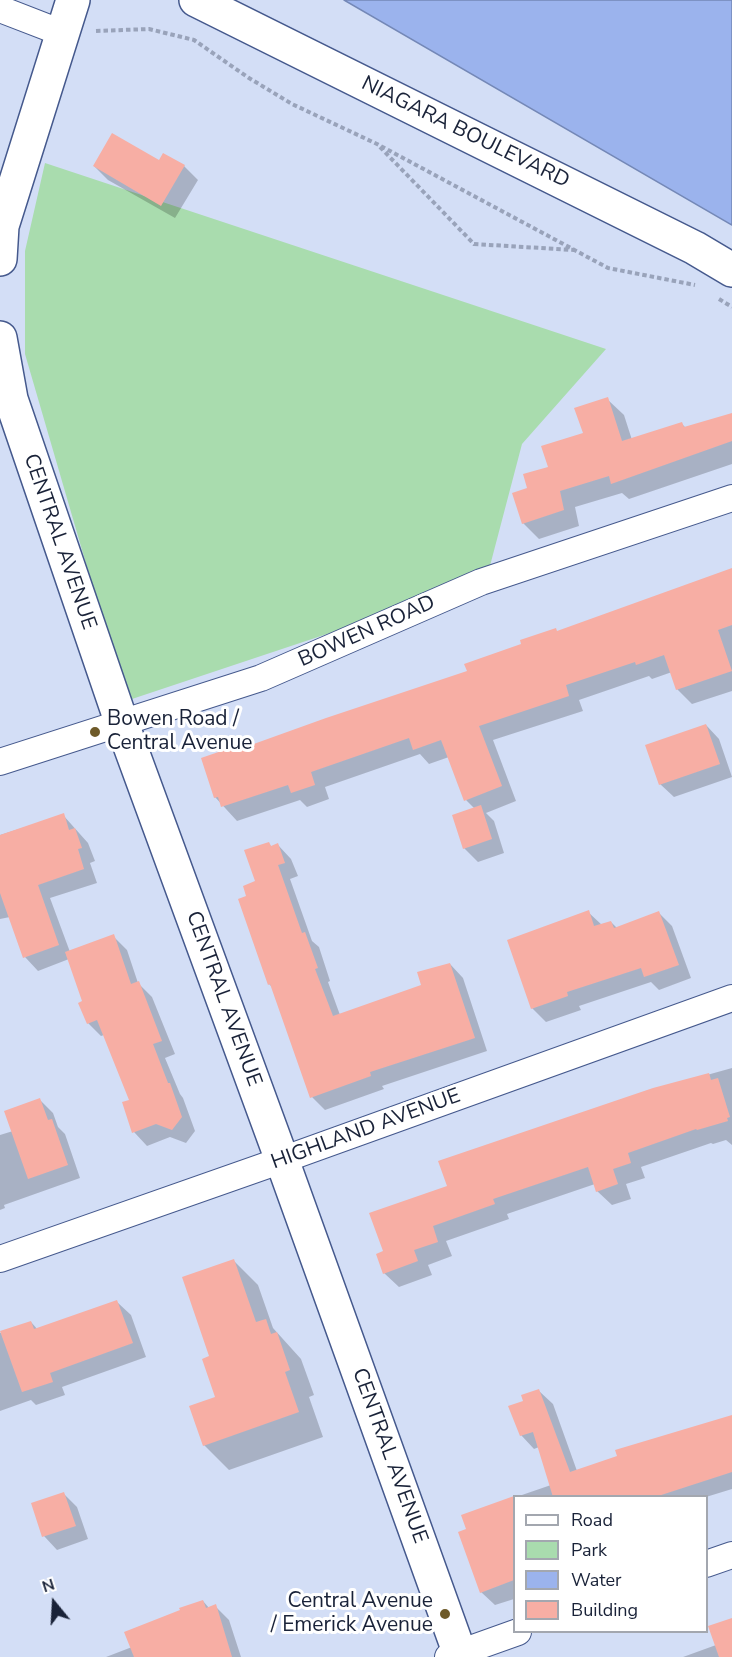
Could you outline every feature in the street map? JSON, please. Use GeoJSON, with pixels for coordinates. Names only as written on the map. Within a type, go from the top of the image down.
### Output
{"type":"FeatureCollection","features":[{"type":"Feature","properties":{"kind":"main road"},"geometry":{"type":"LineString","coordinates":[[0,259],[2,226],[73,0]]}},
{"type":"Feature","properties":{"kind":"main road","name":"NIAGARA BOULEVARD"},"geometry":{"type":"LineString","coordinates":[[196,0],[695,248],[723,283]]}},
{"type":"Feature","properties":{"kind":"main road","name":"CENTRAL AVENUE"},"geometry":{"type":"LineString","coordinates":[[0,338],[11,399],[122,724],[282,1160],[456,1656]]}},
{"type":"Feature","properties":{"kind":"street"},"geometry":{"type":"LineString","coordinates":[[0,9],[62,33]]}},
{"type":"Feature","properties":{"kind":"street","name":"BOWEN ROAD"},"geometry":{"type":"LineString","coordinates":[[0,762],[261,678],[481,582],[732,498]]}},
{"type":"Feature","properties":{"kind":"street","name":"HIGHLAND AVENUE"},"geometry":{"type":"LineString","coordinates":[[0,1259],[732,999]]}},
{"type":"Feature","properties":{"kind":"street"},"geometry":{"type":"LineString","coordinates":[[708,1563],[732,1555]]}},
{"type":"Feature","properties":{"kind":"street"},"geometry":{"type":"LineString","coordinates":[[456,1656],[515,1633]]}},
{"type":"Feature","properties":{"kind":"path"},"geometry":{"type":"LineString","coordinates":[[62,33],[149,29],[194,40],[292,104],[377,144],[608,268],[697,285]]}},
{"type":"Feature","properties":{"kind":"path"},"geometry":{"type":"LineString","coordinates":[[377,144],[474,244],[578,250]]}},
{"type":"Feature","properties":{"kind":"path"},"geometry":{"type":"LineString","coordinates":[[723,283],[732,307]]}},
{"type":"Feature","properties":{"kind":"green space"},"geometry":{"type":"Polygon","coordinates":[[[45,163],[606,349],[522,444],[486,581],[126,701],[25,354],[25,251],[45,163]]]}},
{"type":"Feature","properties":{"kind":"water"},"geometry":{"type":"Polygon","coordinates":[[[344,0],[732,0],[732,225],[344,0]]]}},
{"type":"Feature","properties":{"kind":"building"},"geometry":{"type":"Polygon","coordinates":[[[112,133],[159,160],[163,153],[185,165],[161,206],[93,166],[112,133]]]}},
{"type":"Feature","properties":{"kind":"building"},"geometry":{"type":"Polygon","coordinates":[[[608,397],[622,441],[682,422],[684,427],[732,413],[732,441],[611,484],[609,476],[560,491],[564,510],[522,524],[512,493],[527,488],[523,474],[548,467],[541,446],[583,433],[574,408],[608,397]]]}},
{"type":"Feature","properties":{"kind":"building"},"geometry":{"type":"Polygon","coordinates":[[[732,568],[732,625],[718,630],[732,671],[676,690],[664,655],[566,685],[569,696],[479,726],[502,786],[464,801],[441,740],[413,750],[409,738],[311,772],[315,785],[291,793],[288,785],[221,807],[218,797],[214,798],[201,758],[236,746],[237,750],[467,671],[464,664],[521,644],[520,640],[556,628],[557,631],[732,568]]]}},
{"type":"Feature","properties":{"kind":"building"},"geometry":{"type":"Polygon","coordinates":[[[706,724],[720,764],[659,785],[645,745],[706,724]]]}},
{"type":"Feature","properties":{"kind":"building"},"geometry":{"type":"Polygon","coordinates":[[[481,805],[492,839],[463,849],[452,815],[481,805]]]}},
{"type":"Feature","properties":{"kind":"building"},"geometry":{"type":"Polygon","coordinates":[[[64,813],[69,830],[75,828],[82,848],[78,849],[84,869],[38,885],[59,945],[23,958],[0,893],[0,835],[64,813]]]}},
{"type":"Feature","properties":{"kind":"building"},"geometry":{"type":"Polygon","coordinates":[[[269,842],[271,846],[278,843],[285,863],[278,865],[302,933],[305,932],[318,968],[315,969],[333,1016],[421,985],[417,972],[450,963],[475,1038],[370,1072],[371,1076],[310,1098],[238,899],[246,896],[243,886],[255,881],[244,850],[269,842]]]}},
{"type":"Feature","properties":{"kind":"building"},"geometry":{"type":"Polygon","coordinates":[[[589,910],[594,926],[611,921],[614,928],[659,911],[679,965],[644,977],[641,968],[567,992],[568,996],[531,1009],[507,940],[589,910]]]}},
{"type":"Feature","properties":{"kind":"building"},"geometry":{"type":"Polygon","coordinates":[[[114,934],[131,984],[139,981],[162,1041],[153,1044],[182,1117],[172,1130],[156,1124],[132,1133],[122,1102],[129,1100],[97,1020],[87,1024],[78,1003],[82,1001],[65,952],[114,934]]]}},
{"type":"Feature","properties":{"kind":"building"},"geometry":{"type":"Polygon","coordinates":[[[709,1073],[711,1080],[718,1078],[730,1117],[727,1118],[728,1121],[696,1129],[628,1153],[631,1163],[613,1169],[618,1184],[596,1192],[588,1167],[493,1199],[495,1204],[433,1226],[438,1242],[414,1250],[418,1261],[383,1274],[376,1254],[383,1251],[369,1213],[447,1186],[438,1161],[653,1088],[709,1073]]]}},
{"type":"Feature","properties":{"kind":"building"},"geometry":{"type":"Polygon","coordinates":[[[40,1098],[48,1120],[52,1119],[68,1165],[28,1179],[4,1111],[40,1098]]]}},
{"type":"Feature","properties":{"kind":"building"},"geometry":{"type":"Polygon","coordinates":[[[234,1259],[256,1322],[266,1319],[271,1334],[277,1332],[290,1370],[285,1372],[299,1412],[203,1446],[189,1406],[215,1397],[202,1359],[209,1356],[182,1277],[234,1259]]]}},
{"type":"Feature","properties":{"kind":"building"},"geometry":{"type":"Polygon","coordinates":[[[117,1300],[133,1343],[50,1373],[53,1382],[22,1392],[0,1331],[31,1321],[34,1329],[117,1300]]]}},
{"type":"Feature","properties":{"kind":"building"},"geometry":{"type":"Polygon","coordinates":[[[539,1389],[570,1472],[617,1456],[615,1450],[732,1415],[732,1472],[661,1495],[552,1495],[533,1432],[520,1436],[508,1406],[523,1401],[521,1395],[539,1389]]]}},
{"type":"Feature","properties":{"kind":"building"},"geometry":{"type":"Polygon","coordinates":[[[64,1492],[76,1526],[42,1537],[31,1503],[64,1492]]]}},
{"type":"Feature","properties":{"kind":"building"},"geometry":{"type":"Polygon","coordinates":[[[513,1496],[513,1580],[480,1593],[458,1532],[466,1529],[461,1515],[513,1496]]]}},
{"type":"Feature","properties":{"kind":"building"},"geometry":{"type":"Polygon","coordinates":[[[203,1600],[206,1608],[216,1604],[232,1657],[134,1657],[124,1632],[203,1600]]]}},
{"type":"Feature","properties":{"kind":"building"},"geometry":{"type":"Polygon","coordinates":[[[732,1618],[732,1657],[719,1657],[708,1626],[732,1618]]]}},
{"type":"Feature","properties":{"kind":"place","name":"Bowen Road / Central Avenue"},"geometry":{"type":"Point","coordinates":[95,732]}},
{"type":"Feature","properties":{"kind":"place","name":"Central Avenue / Emerick Avenue"},"geometry":{"type":"Point","coordinates":[445,1614]}}]}
